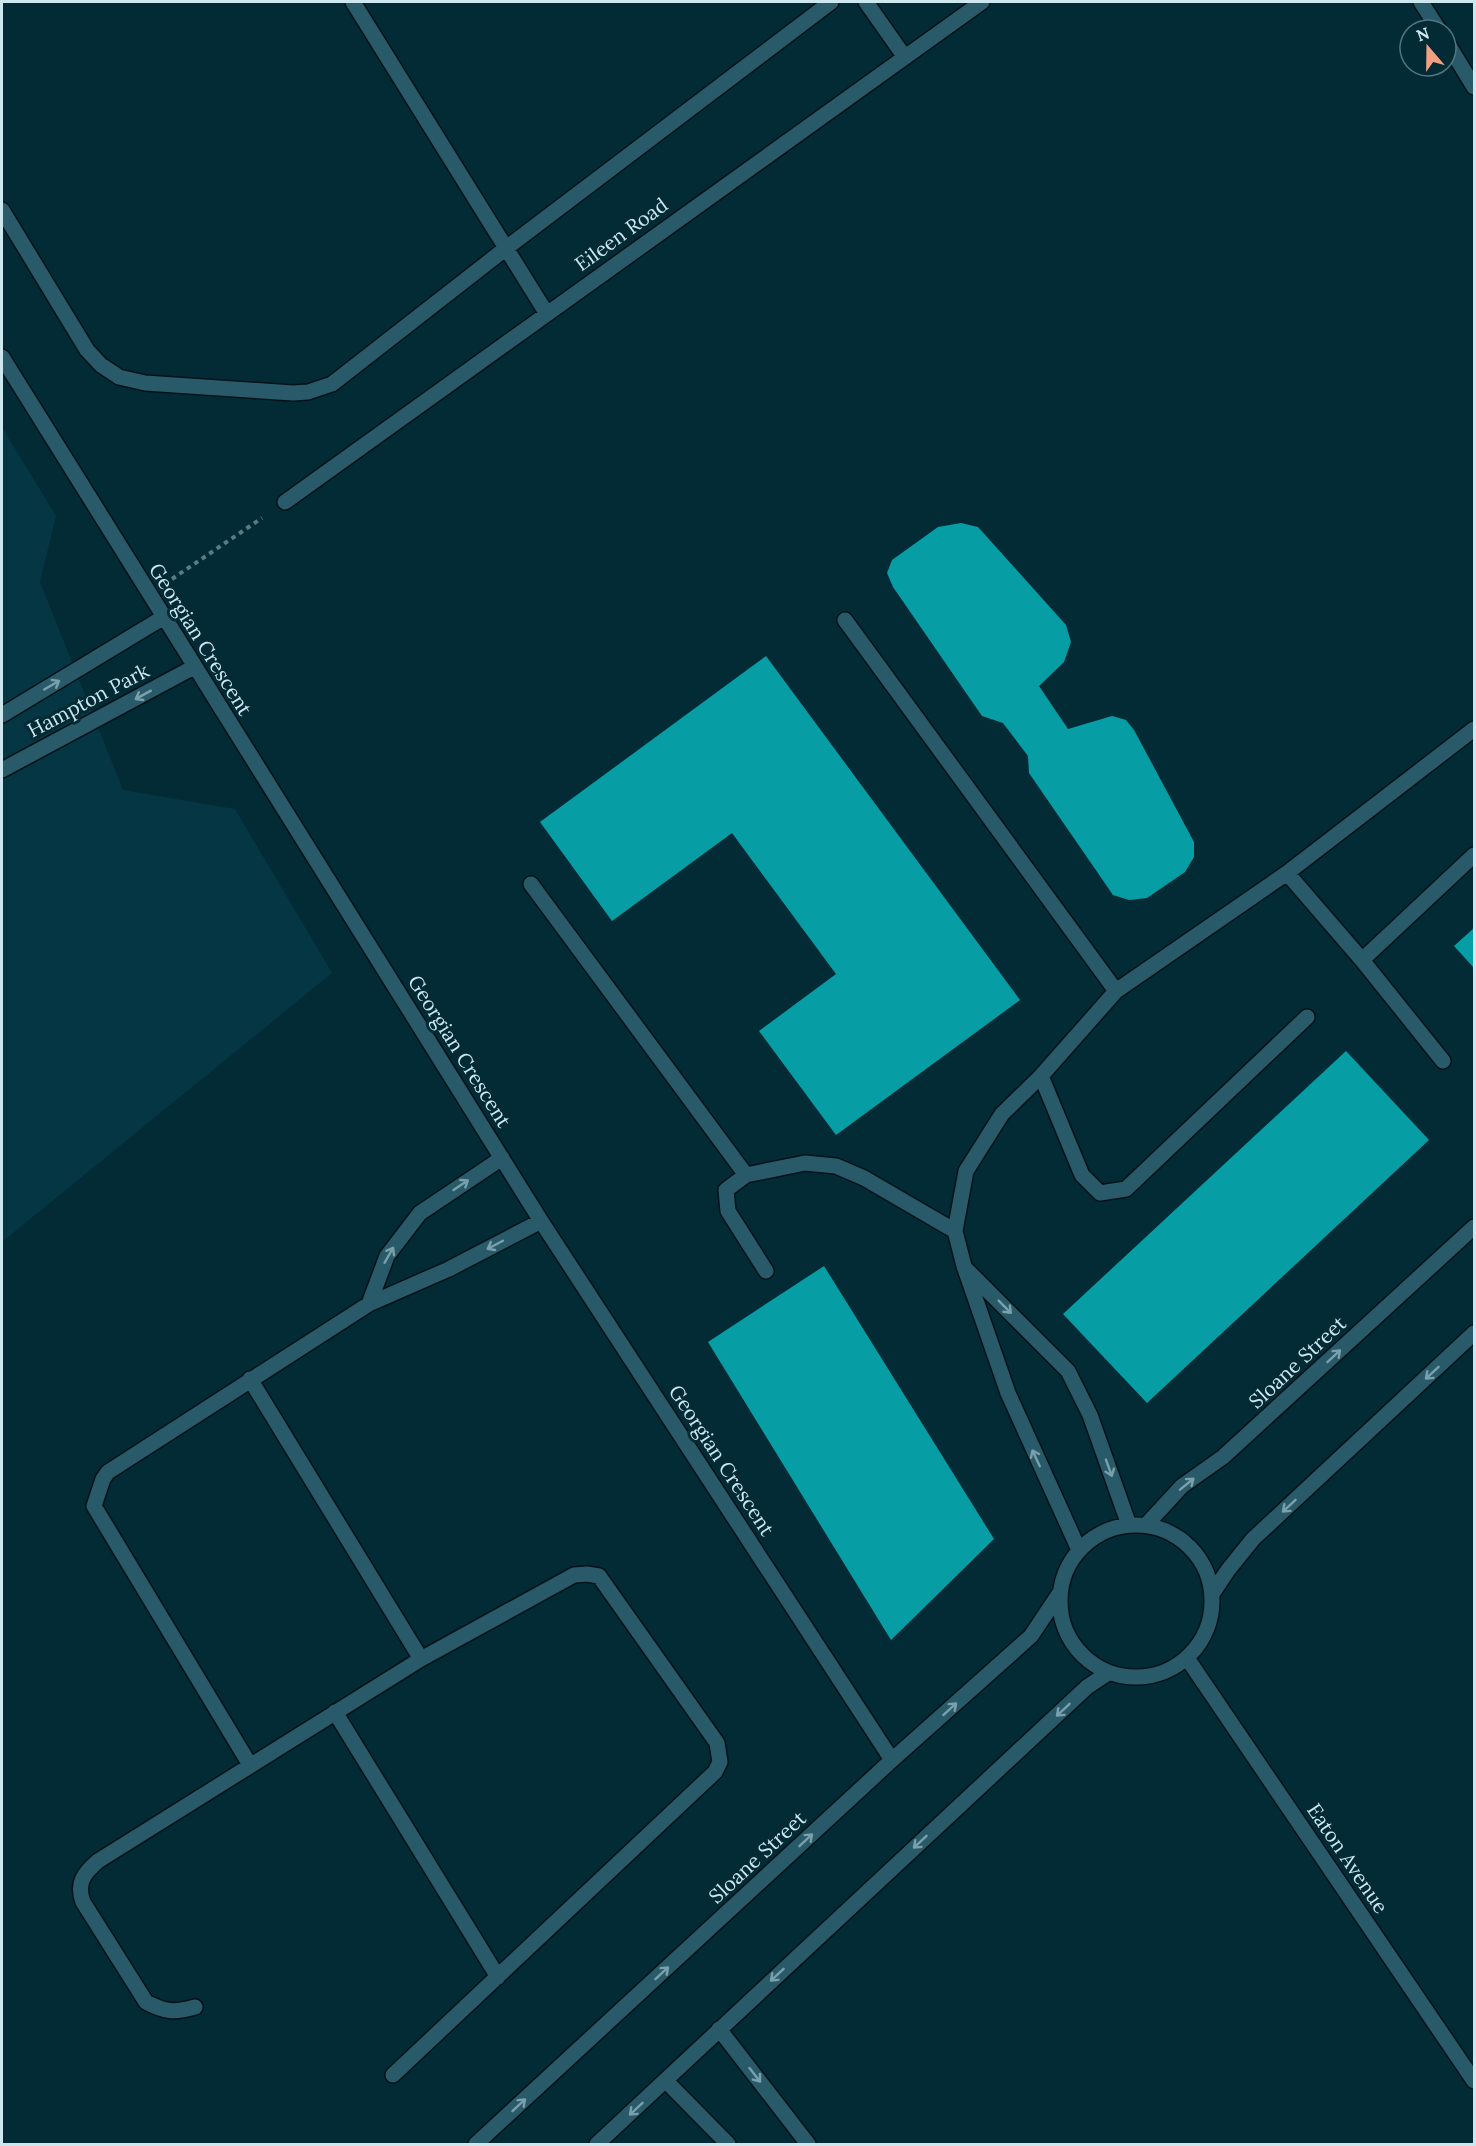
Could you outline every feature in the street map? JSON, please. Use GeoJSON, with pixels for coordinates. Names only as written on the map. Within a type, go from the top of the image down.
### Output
{"type":"FeatureCollection","features":[{"type":"Feature","properties":{"kind":"street"},"geometry":{"type":"LineString","coordinates":[[353,2],[546,314]]}},
{"type":"Feature","properties":{"kind":"street"},"geometry":{"type":"LineString","coordinates":[[2,210],[87,350],[101,365],[118,377],[145,383],[308,392],[332,384],[505,249],[831,2]]}},
{"type":"Feature","properties":{"kind":"street"},"geometry":{"type":"LineString","coordinates":[[866,2],[904,56]]}},
{"type":"Feature","properties":{"kind":"street","name":"Eileen Road"},"geometry":{"type":"LineString","coordinates":[[285,502],[982,2]]}},
{"type":"Feature","properties":{"kind":"street"},"geometry":{"type":"LineString","coordinates":[[1421,2],[1431,18]]}},
{"type":"Feature","properties":{"kind":"street"},"geometry":{"type":"LineString","coordinates":[[1458,61],[1474,87]]}},
{"type":"Feature","properties":{"kind":"street","name":"Georgian Crescent"},"geometry":{"type":"LineString","coordinates":[[2,357],[541,1221],[892,1760]]}},
{"type":"Feature","properties":{"kind":"street","name":"Hampton Park"},"geometry":{"type":"LineString","coordinates":[[2,715],[164,617]]}},
{"type":"Feature","properties":{"kind":"street"},"geometry":{"type":"LineString","coordinates":[[845,620],[1116,991]]}},
{"type":"Feature","properties":{"kind":"street","name":"Hampton Park"},"geometry":{"type":"LineString","coordinates":[[2,770],[194,667]]}},
{"type":"Feature","properties":{"kind":"street"},"geometry":{"type":"LineString","coordinates":[[1078,1550],[1008,1393],[964,1266],[954,1231],[966,1171],[1002,1114],[1041,1076],[1116,991],[1287,873],[1474,729]]}},
{"type":"Feature","properties":{"kind":"street"},"geometry":{"type":"LineString","coordinates":[[1362,960],[1474,855]]}},
{"type":"Feature","properties":{"kind":"street"},"geometry":{"type":"LineString","coordinates":[[1287,873],[1362,960],[1443,1061]]}},
{"type":"Feature","properties":{"kind":"street"},"geometry":{"type":"LineString","coordinates":[[531,884],[746,1175]]}},
{"type":"Feature","properties":{"kind":"street"},"geometry":{"type":"LineString","coordinates":[[1041,1076],[1082,1175],[1100,1193],[1126,1189],[1307,1017]]}},
{"type":"Feature","properties":{"kind":"street"},"geometry":{"type":"LineString","coordinates":[[369,1304],[387,1256],[420,1213],[502,1158]]}},
{"type":"Feature","properties":{"kind":"street"},"geometry":{"type":"LineString","coordinates":[[766,1271],[728,1211],[726,1190],[746,1175],[805,1163],[836,1167],[864,1178],[954,1231]]}},
{"type":"Feature","properties":{"kind":"street"},"geometry":{"type":"LineString","coordinates":[[250,1765],[94,1506],[103,1479],[108,1472],[369,1304],[449,1269],[541,1221]]}},
{"type":"Feature","properties":{"kind":"street","name":"Sloane Street"},"geometry":{"type":"LineString","coordinates":[[1146,1525],[1182,1486],[1231,1450],[1474,1227]]}},
{"type":"Feature","properties":{"kind":"street"},"geometry":{"type":"LineString","coordinates":[[964,1266],[1068,1371],[1089,1415],[1129,1525]]}},
{"type":"Feature","properties":{"kind":"street"},"geometry":{"type":"LineString","coordinates":[[1212,1594],[1227,1570],[1252,1539],[1474,1333]]}},
{"type":"Feature","properties":{"kind":"street"},"geometry":{"type":"LineString","coordinates":[[250,1379],[421,1659]]}},
{"type":"Feature","properties":{"kind":"street"},"geometry":{"type":"LineString","coordinates":[[1129,1525],[1146,1525],[1170,1533],[1191,1548],[1205,1569],[1212,1594],[1210,1618],[1202,1640],[1187,1658],[1170,1670],[1150,1676],[1129,1677],[1108,1673],[1087,1660],[1070,1642],[1061,1619],[1059,1594],[1065,1570],[1078,1550],[1102,1533],[1129,1525]]}},
{"type":"Feature","properties":{"kind":"street"},"geometry":{"type":"LineString","coordinates":[[195,2007],[182,2011],[163,2011],[146,2002],[83,1902],[80,1892],[82,1878],[98,1861],[421,1659],[574,1575],[599,1576],[717,1743],[720,1762],[715,1772],[393,2075]]}},
{"type":"Feature","properties":{"kind":"street","name":"Sloane Street"},"geometry":{"type":"LineString","coordinates":[[476,2145],[892,1760],[1031,1636],[1059,1594]]}},
{"type":"Feature","properties":{"kind":"street","name":"Eaton Avenue"},"geometry":{"type":"LineString","coordinates":[[1187,1658],[1474,2081]]}},
{"type":"Feature","properties":{"kind":"street"},"geometry":{"type":"LineString","coordinates":[[597,2145],[1079,1695],[1108,1673]]}},
{"type":"Feature","properties":{"kind":"street"},"geometry":{"type":"LineString","coordinates":[[335,1712],[498,1977]]}},
{"type":"Feature","properties":{"kind":"street"},"geometry":{"type":"LineString","coordinates":[[719,2029],[808,2145]]}},
{"type":"Feature","properties":{"kind":"street"},"geometry":{"type":"LineString","coordinates":[[666,2081],[728,2145]]}},
{"type":"Feature","properties":{"kind":"path"},"geometry":{"type":"LineString","coordinates":[[149,595],[285,502]]}},
{"type":"Feature","properties":{"kind":"shaded area"},"geometry":{"type":"Polygon","coordinates":[[[2,427],[56,516],[40,582],[123,790],[235,809],[332,973],[2,1242],[2,427]]]}},
{"type":"Feature","properties":{"kind":"building"},"geometry":{"type":"Polygon","coordinates":[[[961,523],[978,527],[1066,625],[1071,642],[1064,662],[1039,686],[1068,729],[1112,716],[1126,720],[1134,730],[1194,842],[1194,857],[1185,872],[1147,898],[1129,900],[1113,895],[1029,773],[1028,756],[1003,723],[982,716],[893,587],[887,573],[892,560],[938,527],[961,523]]]}},
{"type":"Feature","properties":{"kind":"building"},"geometry":{"type":"Polygon","coordinates":[[[766,656],[1020,1000],[836,1135],[759,1031],[836,974],[732,833],[612,921],[540,822],[766,656]]]}},
{"type":"Feature","properties":{"kind":"building"},"geometry":{"type":"Polygon","coordinates":[[[1474,928],[1474,968],[1454,946],[1474,928]]]}},
{"type":"Feature","properties":{"kind":"building"},"geometry":{"type":"Polygon","coordinates":[[[1346,1051],[1429,1140],[1147,1403],[1063,1314],[1346,1051]]]}},
{"type":"Feature","properties":{"kind":"building"},"geometry":{"type":"Polygon","coordinates":[[[824,1266],[994,1539],[891,1640],[708,1342],[824,1266]]]}}]}
